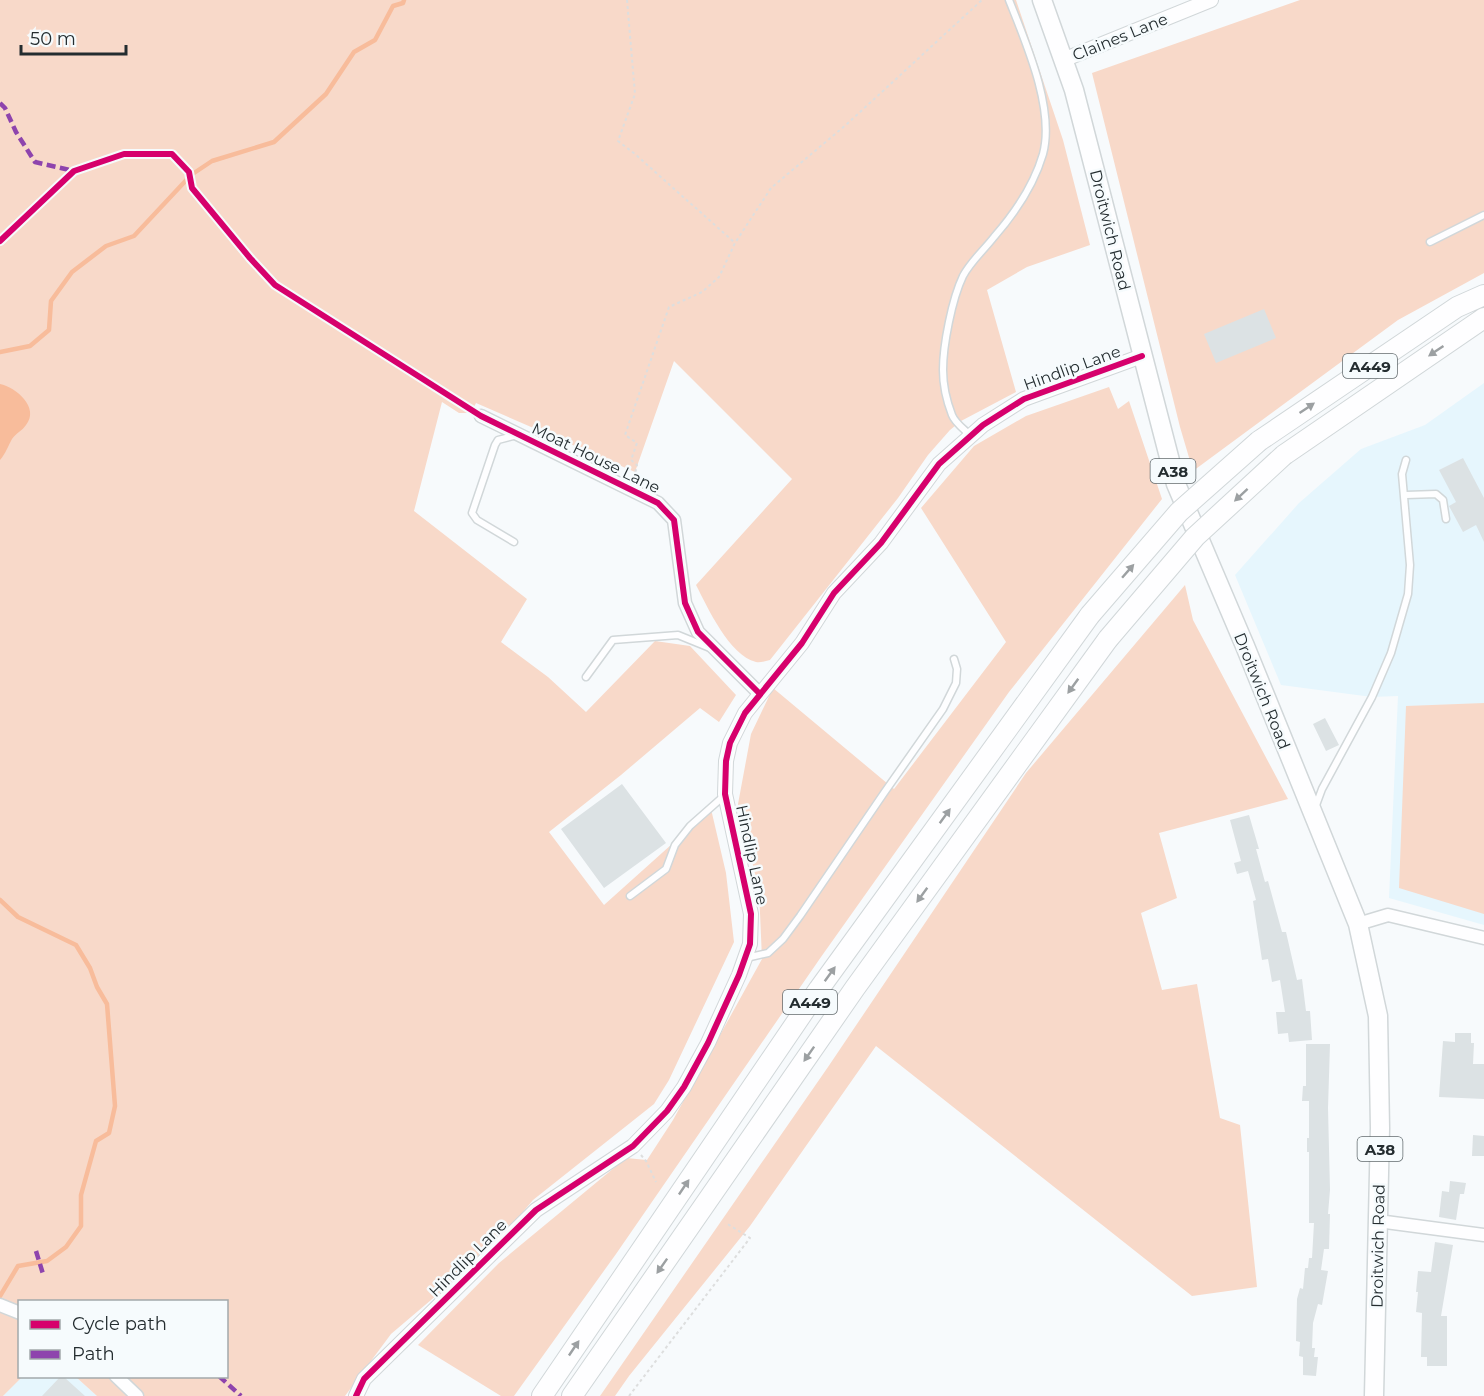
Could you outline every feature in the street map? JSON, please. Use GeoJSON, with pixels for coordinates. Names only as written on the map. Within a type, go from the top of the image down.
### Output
{"type":"FeatureCollection","features":[{"type":"Feature","properties":{"kind":"highway","name":"A449"},"geometry":{"type":"LineString","coordinates":[[542,1396],[819,989],[1090,615],[1179,512],[1259,441],[1457,307],[1484,295]]}},
{"type":"Feature","properties":{"kind":"highway","name":"A449"},"geometry":{"type":"LineString","coordinates":[[572,1396],[855,988],[1108,639],[1195,537],[1284,455],[1484,318]]}},
{"type":"Feature","properties":{"kind":"main road","name":"Droitwich Road"},"geometry":{"type":"LineString","coordinates":[[1042,0],[1077,101],[1176,484],[1245,646],[1312,816],[1358,924],[1378,1016],[1380,1128],[1374,1396]]}},
{"type":"Feature","properties":{"kind":"street","name":"Claines Lane"},"geometry":{"type":"LineString","coordinates":[[1063,60],[1211,0]]}},
{"type":"Feature","properties":{"kind":"street","name":"Hindlip Lane"},"geometry":{"type":"LineString","coordinates":[[356,1396],[364,1379],[536,1210],[633,1146],[667,1111],[684,1086],[708,1043],[750,944],[751,914],[725,794],[726,761],[730,743],[745,713],[802,643],[834,593],[881,543],[939,465],[982,425],[1024,399],[1142,356]]}},
{"type":"Feature","properties":{"kind":"street","name":"Moat House Lane"},"geometry":{"type":"LineString","coordinates":[[481,416],[658,502],[674,520],[685,603],[698,632],[759,693]]}},
{"type":"Feature","properties":{"kind":"street"},"geometry":{"type":"LineString","coordinates":[[1358,924],[1388,915],[1484,938]]}},
{"type":"Feature","properties":{"kind":"street"},"geometry":{"type":"LineString","coordinates":[[1378,1221],[1484,1235]]}},
{"type":"Feature","properties":{"kind":"street"},"geometry":{"type":"LineString","coordinates":[[0,1305],[18,1312]]}},
{"type":"Feature","properties":{"kind":"street"},"geometry":{"type":"LineString","coordinates":[[117,1378],[137,1396]]}},
{"type":"Feature","properties":{"kind":"lane"},"geometry":{"type":"LineString","coordinates":[[970,436],[952,418],[945,392],[943,370],[950,320],[963,276],[1022,200],[1034,178],[1043,153],[1046,133],[1041,93],[1010,0]]}},
{"type":"Feature","properties":{"kind":"lane"},"geometry":{"type":"LineString","coordinates":[[1430,242],[1484,215]]}},
{"type":"Feature","properties":{"kind":"lane"},"geometry":{"type":"LineString","coordinates":[[514,542],[477,520],[472,513],[495,445],[498,440],[518,434]]}},
{"type":"Feature","properties":{"kind":"lane"},"geometry":{"type":"LineString","coordinates":[[1312,816],[1322,789],[1372,697],[1394,643],[1408,594],[1410,565],[1406,495],[1402,474],[1406,460]]}},
{"type":"Feature","properties":{"kind":"lane"},"geometry":{"type":"LineString","coordinates":[[1406,495],[1436,494],[1443,500],[1446,519]]}},
{"type":"Feature","properties":{"kind":"lane"},"geometry":{"type":"LineString","coordinates":[[586,677],[613,640],[678,635],[713,649]]}},
{"type":"Feature","properties":{"kind":"lane"},"geometry":{"type":"LineString","coordinates":[[745,958],[768,953],[783,939],[800,916],[943,710],[956,683],[957,669],[954,659]]}},
{"type":"Feature","properties":{"kind":"lane"},"geometry":{"type":"LineString","coordinates":[[630,896],[666,869],[675,845],[690,826],[725,794]]}},
{"type":"Feature","properties":{"kind":"path"},"geometry":{"type":"LineString","coordinates":[[627,0],[635,94],[618,141],[735,243]]}},
{"type":"Feature","properties":{"kind":"path"},"geometry":{"type":"LineString","coordinates":[[632,490],[637,465],[631,460],[637,443],[625,435],[669,307],[702,292],[719,277],[735,243],[771,188],[847,124],[982,0]]}},
{"type":"Feature","properties":{"kind":"path"},"geometry":{"type":"LineString","coordinates":[[633,1146],[646,1161],[656,1182]]}},
{"type":"Feature","properties":{"kind":"path"},"geometry":{"type":"LineString","coordinates":[[629,1396],[750,1238],[726,1223]]}},
{"type":"Feature","properties":{"kind":"shaded area"},"geometry":{"type":"Polygon","coordinates":[[[0,0],[1016,0],[1063,140],[1090,245],[1027,267],[987,290],[1016,392],[961,421],[950,430],[928,455],[898,498],[770,660],[756,662],[746,658],[728,641],[696,585],[792,479],[674,361],[635,472],[476,403],[471,413],[459,413],[442,402],[414,511],[527,599],[501,642],[548,677],[586,712],[655,641],[690,646],[736,695],[719,722],[700,708],[549,832],[604,905],[711,809],[726,873],[734,942],[669,1080],[654,1104],[533,1200],[499,1240],[478,1260],[391,1334],[345,1396],[97,1396],[77,1378],[228,1378],[228,1300],[18,1300],[18,1378],[21,1378],[3,1396],[0,1396],[0,0]]]}},
{"type":"Feature","properties":{"kind":"shaded area"},"geometry":{"type":"Polygon","coordinates":[[[1300,0],[1484,0],[1484,273],[1398,320],[1193,471],[1092,73],[1300,0]]]}},
{"type":"Feature","properties":{"kind":"shaded area"},"geometry":{"type":"Polygon","coordinates":[[[1484,383],[1484,925],[1389,898],[1398,696],[1372,697],[1281,685],[1235,575],[1299,503],[1361,449],[1425,425],[1484,383]]]}},
{"type":"Feature","properties":{"kind":"shaded area"},"geometry":{"type":"Polygon","coordinates":[[[0,384],[13,389],[24,399],[28,405],[30,418],[12,439],[0,460],[0,384]]]}},
{"type":"Feature","properties":{"kind":"shaded area"},"geometry":{"type":"Polygon","coordinates":[[[1109,387],[1118,409],[1129,401],[1162,499],[1009,692],[514,1396],[501,1396],[418,1345],[499,1263],[626,1158],[647,1160],[673,1120],[762,959],[759,890],[738,804],[751,734],[773,688],[894,789],[1006,642],[921,508],[974,446],[1026,416],[1109,387]]]}},
{"type":"Feature","properties":{"kind":"shaded area"},"geometry":{"type":"Polygon","coordinates":[[[1185,585],[1193,620],[1288,799],[1159,833],[1177,898],[1141,913],[1162,990],[1197,984],[1220,1118],[1240,1125],[1257,1287],[1192,1296],[876,1046],[750,1226],[615,1396],[600,1396],[828,1067],[1026,773],[1185,585]]]}},
{"type":"Feature","properties":{"kind":"shaded area"},"geometry":{"type":"Polygon","coordinates":[[[1484,703],[1484,914],[1399,888],[1406,706],[1484,703]]]}},
{"type":"Feature","properties":{"kind":"shaded area"},"geometry":{"type":"Polygon","coordinates":[[[20,1378],[77,1378],[97,1396],[3,1396],[20,1378]]]}},
{"type":"Feature","properties":{"kind":"building"},"geometry":{"type":"Polygon","coordinates":[[[1264,309],[1276,338],[1216,363],[1204,334],[1264,309]]]}},
{"type":"Feature","properties":{"kind":"building"},"geometry":{"type":"Polygon","coordinates":[[[1463,458],[1484,498],[1484,542],[1476,525],[1463,532],[1449,506],[1456,502],[1439,470],[1463,458]]]}},
{"type":"Feature","properties":{"kind":"building"},"geometry":{"type":"Polygon","coordinates":[[[1325,718],[1339,745],[1326,751],[1313,724],[1325,718]]]}},
{"type":"Feature","properties":{"kind":"building"},"geometry":{"type":"Polygon","coordinates":[[[622,784],[666,843],[604,888],[561,829],[622,784]]]}},
{"type":"Feature","properties":{"kind":"building"},"geometry":{"type":"Polygon","coordinates":[[[1249,815],[1259,849],[1256,849],[1265,882],[1268,881],[1282,932],[1286,932],[1297,980],[1302,979],[1306,1011],[1310,1011],[1312,1040],[1289,1042],[1288,1033],[1278,1034],[1276,1012],[1285,1012],[1280,980],[1272,982],[1268,959],[1262,960],[1253,901],[1256,900],[1248,871],[1237,874],[1234,863],[1241,861],[1230,820],[1249,815]]]}},
{"type":"Feature","properties":{"kind":"building"},"geometry":{"type":"Polygon","coordinates":[[[1455,1033],[1471,1033],[1471,1043],[1474,1043],[1473,1064],[1484,1064],[1484,1099],[1439,1097],[1443,1041],[1455,1042],[1455,1033]]]}},
{"type":"Feature","properties":{"kind":"building"},"geometry":{"type":"Polygon","coordinates":[[[1306,1044],[1330,1044],[1329,1249],[1324,1249],[1321,1270],[1328,1271],[1322,1305],[1318,1304],[1313,1323],[1312,1348],[1315,1348],[1314,1357],[1318,1357],[1316,1376],[1303,1375],[1303,1357],[1299,1356],[1300,1342],[1296,1341],[1297,1299],[1300,1288],[1303,1289],[1305,1268],[1308,1268],[1309,1258],[1312,1258],[1314,1223],[1309,1223],[1307,1138],[1309,1138],[1309,1101],[1302,1101],[1303,1086],[1306,1086],[1306,1044]]]}},
{"type":"Feature","properties":{"kind":"building"},"geometry":{"type":"Polygon","coordinates":[[[1473,1135],[1484,1136],[1484,1156],[1472,1156],[1473,1135]]]}},
{"type":"Feature","properties":{"kind":"building"},"geometry":{"type":"Polygon","coordinates":[[[1450,1181],[1466,1183],[1464,1194],[1460,1194],[1456,1220],[1439,1217],[1442,1191],[1449,1192],[1450,1181]]]}},
{"type":"Feature","properties":{"kind":"building"},"geometry":{"type":"Polygon","coordinates":[[[1435,1242],[1453,1245],[1441,1316],[1447,1316],[1447,1366],[1427,1366],[1427,1357],[1421,1357],[1422,1313],[1416,1312],[1418,1271],[1431,1272],[1435,1242]]]}},
{"type":"Feature","properties":{"kind":"building"},"geometry":{"type":"Polygon","coordinates":[[[59,1378],[65,1378],[85,1396],[42,1396],[59,1378]]]}},
{"type":"Feature","properties":{"kind":"waterway"},"geometry":{"type":"LineString","coordinates":[[0,352],[30,346],[49,330],[51,301],[72,272],[106,246],[134,236],[191,175],[212,161],[274,142],[326,94],[354,52],[375,40],[393,6],[403,3],[404,0]]}},
{"type":"Feature","properties":{"kind":"waterway"},"geometry":{"type":"LineString","coordinates":[[0,900],[18,917],[76,945],[90,968],[107,1004],[115,1106],[109,1133],[96,1141],[81,1195],[81,1226],[66,1247],[47,1261],[18,1266],[0,1296]]}},
{"type":"Feature","properties":{"kind":"marked path"},"geometry":{"type":"LineString","coordinates":[[0,103],[35,162],[74,171]]}},
{"type":"Feature","properties":{"kind":"marked path"},"geometry":{"type":"LineString","coordinates":[[36,1251],[43,1274]]}},
{"type":"Feature","properties":{"kind":"marked path"},"geometry":{"type":"LineString","coordinates":[[221,1378],[241,1396]]}},
{"type":"Feature","properties":{"kind":"cycle path"},"geometry":{"type":"LineString","coordinates":[[0,241],[74,171],[124,154],[172,154],[189,172],[192,188],[275,285],[481,416],[658,503],[674,520],[685,603],[698,632],[759,693]]}},
{"type":"Feature","properties":{"kind":"cycle path"},"geometry":{"type":"LineString","coordinates":[[356,1396],[364,1379],[536,1210],[633,1146],[667,1111],[684,1087],[708,1043],[739,975],[750,944],[751,914],[725,794],[726,761],[730,743],[745,713],[802,643],[834,593],[881,543],[939,464],[983,425],[1024,399],[1142,356]]}}]}
